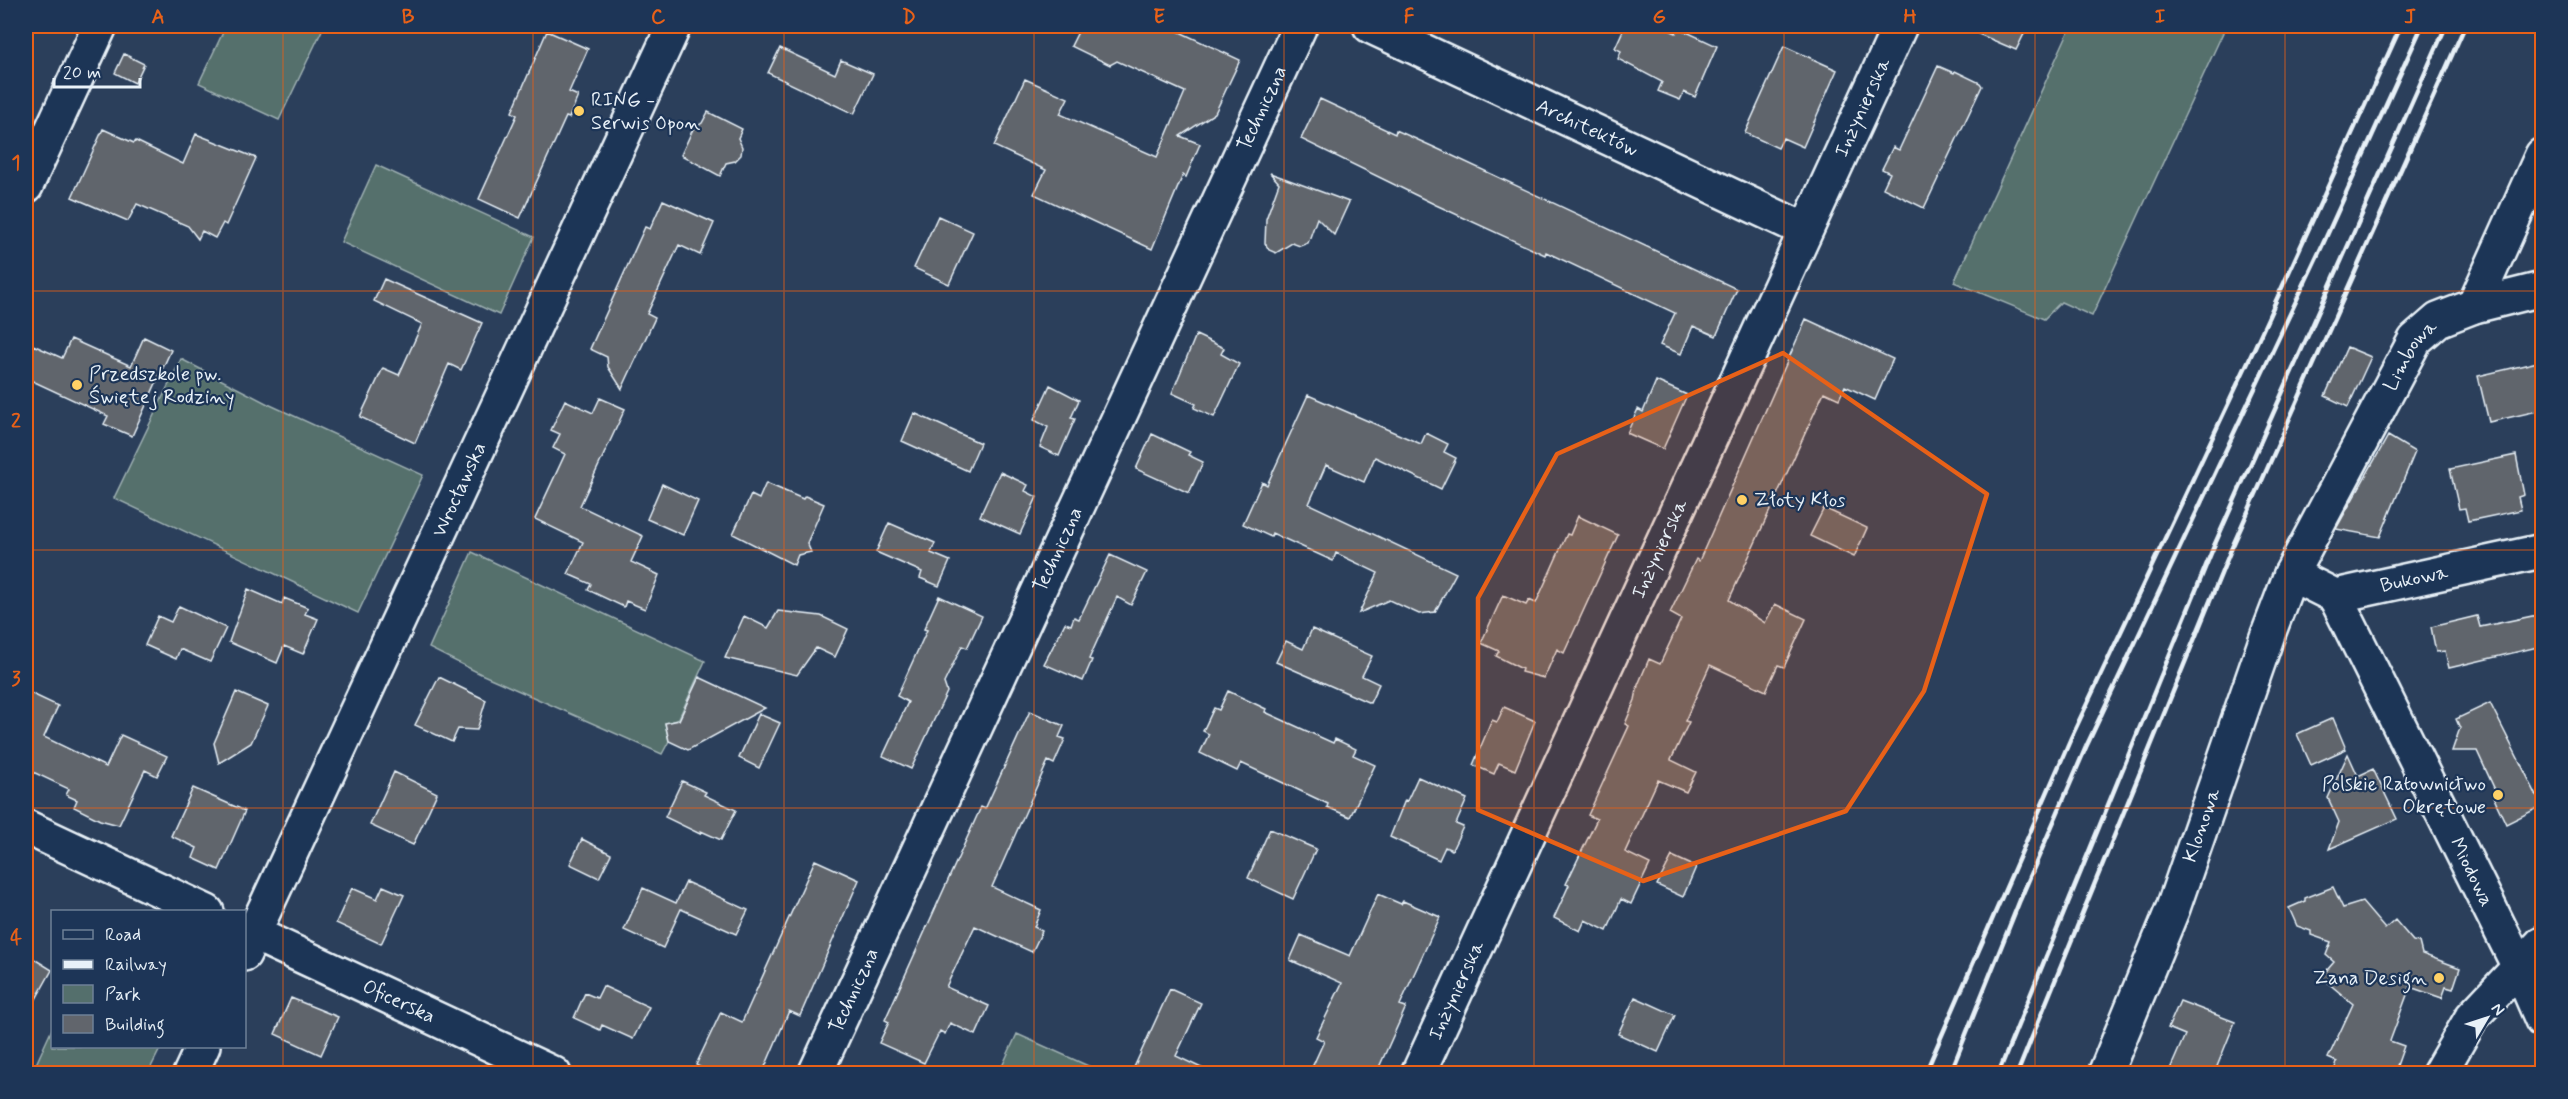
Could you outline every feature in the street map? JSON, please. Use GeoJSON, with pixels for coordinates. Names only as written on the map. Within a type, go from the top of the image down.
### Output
{"type":"FeatureCollection","features":[{"type":"Feature","properties":{"kind":"street"},"geometry":{"type":"LineString","coordinates":[[26,186],[100,26]]}},
{"type":"Feature","properties":{"kind":"street","name":"Wrocławska"},"geometry":{"type":"LineString","coordinates":[[248,939],[674,26]]}},
{"type":"Feature","properties":{"kind":"street","name":"Techniczna"},"geometry":{"type":"LineString","coordinates":[[814,1074],[958,769],[1299,26]]}},
{"type":"Feature","properties":{"kind":"street","name":"Architektów"},"geometry":{"type":"LineString","coordinates":[[1370,26],[1805,230]]}},
{"type":"Feature","properties":{"kind":"street","name":"Inżynierska"},"geometry":{"type":"LineString","coordinates":[[1418,1074],[1900,26]]}},
{"type":"Feature","properties":{"kind":"street"},"geometry":{"type":"LineString","coordinates":[[2474,306],[2542,155]]}},
{"type":"Feature","properties":{"kind":"street","name":"Limbowa"},"geometry":{"type":"LineString","coordinates":[[2291,574],[2415,340],[2438,320],[2474,306],[2542,289]]}},
{"type":"Feature","properties":{"kind":"street","name":"Bukowa"},"geometry":{"type":"LineString","coordinates":[[2335,596],[2542,551]]}},
{"type":"Feature","properties":{"kind":"street"},"geometry":{"type":"LineString","coordinates":[[2291,574],[2335,596]]}},
{"type":"Feature","properties":{"kind":"street","name":"Klonowa"},"geometry":{"type":"LineString","coordinates":[[2105,1074],[2173,908],[2291,574]]}},
{"type":"Feature","properties":{"kind":"street","name":"Miodowa"},"geometry":{"type":"LineString","coordinates":[[2335,596],[2542,1020]]}},
{"type":"Feature","properties":{"kind":"street"},"geometry":{"type":"LineString","coordinates":[[26,827],[203,910]]}},
{"type":"Feature","properties":{"kind":"street","name":"Oficerska"},"geometry":{"type":"LineString","coordinates":[[248,939],[554,1074]]}},
{"type":"Feature","properties":{"kind":"street"},"geometry":{"type":"LineString","coordinates":[[2439,1074],[2472,1017],[2542,943]]}},
{"type":"Feature","properties":{"kind":"street"},"geometry":{"type":"LineString","coordinates":[[190,1074],[202,1048]]}},
{"type":"Feature","properties":{"kind":"highlighted area"},"geometry":{"type":"Polygon","coordinates":[[[1783,353],[1987,494],[1924,691],[1846,811],[1643,881],[1478,810],[1478,598],[1557,454],[1783,353]]]}},
{"type":"Feature","properties":{"kind":"green space"},"geometry":{"type":"Polygon","coordinates":[[[226,26],[324,26],[279,120],[199,83],[226,26]]]}},
{"type":"Feature","properties":{"kind":"green space"},"geometry":{"type":"Polygon","coordinates":[[[2071,26],[2226,26],[2092,316],[2061,302],[2044,319],[1954,282],[2071,26]]]}},
{"type":"Feature","properties":{"kind":"green space"},"geometry":{"type":"Polygon","coordinates":[[[376,165],[534,237],[499,315],[341,242],[376,165]]]}},
{"type":"Feature","properties":{"kind":"green space"},"geometry":{"type":"Polygon","coordinates":[[[181,359],[268,404],[423,475],[358,613],[114,498],[181,359]]]}},
{"type":"Feature","properties":{"kind":"green space"},"geometry":{"type":"Polygon","coordinates":[[[472,552],[705,661],[678,720],[665,723],[669,741],[662,754],[481,674],[429,648],[472,552]]]}},
{"type":"Feature","properties":{"kind":"green space"},"geometry":{"type":"Polygon","coordinates":[[[51,1031],[51,1048],[160,1048],[148,1073],[32,1073],[51,1031]]]}},
{"type":"Feature","properties":{"kind":"green space"},"geometry":{"type":"Polygon","coordinates":[[[1017,1034],[1104,1073],[999,1073],[1017,1034]]]}},
{"type":"Feature","properties":{"kind":"building"},"geometry":{"type":"Polygon","coordinates":[[[1081,26],[1167,26],[1240,60],[1215,113],[1180,136],[1200,144],[1186,177],[1183,175],[1152,249],[1034,194],[1046,170],[994,146],[1025,79],[1068,98],[1060,114],[1157,157],[1185,92],[1117,61],[1110,65],[1071,46],[1081,26]]]}},
{"type":"Feature","properties":{"kind":"building"},"geometry":{"type":"Polygon","coordinates":[[[1625,26],[1660,26],[1676,33],[1678,28],[1717,46],[1695,97],[1684,92],[1680,100],[1658,91],[1662,82],[1618,59],[1621,51],[1615,48],[1625,26]]]}},
{"type":"Feature","properties":{"kind":"building"},"geometry":{"type":"Polygon","coordinates":[[[1960,26],[2028,26],[2016,50],[1960,26]]]}},
{"type":"Feature","properties":{"kind":"building"},"geometry":{"type":"Polygon","coordinates":[[[547,31],[588,49],[569,92],[578,96],[569,118],[566,117],[520,218],[479,199],[517,115],[512,112],[547,31]]]}},
{"type":"Feature","properties":{"kind":"building"},"geometry":{"type":"Polygon","coordinates":[[[1784,46],[1837,70],[1803,147],[1783,138],[1778,148],[1745,133],[1784,46]]]}},
{"type":"Feature","properties":{"kind":"building"},"geometry":{"type":"Polygon","coordinates":[[[780,48],[835,74],[841,60],[873,74],[854,114],[768,73],[780,48]]]}},
{"type":"Feature","properties":{"kind":"building"},"geometry":{"type":"Polygon","coordinates":[[[124,54],[144,64],[135,83],[115,73],[124,54]]]}},
{"type":"Feature","properties":{"kind":"building"},"geometry":{"type":"Polygon","coordinates":[[[1938,66],[1954,73],[1955,71],[1982,86],[1924,208],[1883,188],[1890,173],[1882,169],[1893,147],[1899,150],[1938,66]]]}},
{"type":"Feature","properties":{"kind":"building"},"geometry":{"type":"Polygon","coordinates":[[[1320,99],[1395,134],[1396,130],[1438,149],[1737,289],[1716,336],[1693,326],[1681,354],[1660,345],[1675,313],[1546,252],[1545,255],[1436,205],[1301,139],[1320,99]]]}},
{"type":"Feature","properties":{"kind":"building"},"geometry":{"type":"Polygon","coordinates":[[[708,112],[742,129],[738,138],[742,147],[741,155],[735,161],[726,163],[720,176],[681,155],[693,129],[702,123],[708,112]]]}},
{"type":"Feature","properties":{"kind":"building"},"geometry":{"type":"Polygon","coordinates":[[[103,129],[134,143],[136,141],[183,164],[196,134],[256,158],[226,225],[223,223],[215,238],[202,231],[198,239],[188,226],[137,204],[128,221],[72,197],[103,129]]]}},
{"type":"Feature","properties":{"kind":"building"},"geometry":{"type":"Polygon","coordinates":[[[1270,173],[1349,202],[1334,235],[1317,218],[1308,243],[1300,246],[1292,243],[1276,253],[1269,250],[1265,243],[1266,219],[1279,183],[1270,173]]]}},
{"type":"Feature","properties":{"kind":"building"},"geometry":{"type":"Polygon","coordinates":[[[663,200],[714,223],[700,255],[679,245],[647,314],[655,318],[622,389],[608,367],[607,357],[590,349],[645,227],[650,229],[663,200]]]}},
{"type":"Feature","properties":{"kind":"building"},"geometry":{"type":"Polygon","coordinates":[[[938,216],[973,232],[949,284],[914,268],[938,216]]]}},
{"type":"Feature","properties":{"kind":"building"},"geometry":{"type":"Polygon","coordinates":[[[384,279],[482,323],[461,370],[449,364],[415,443],[360,417],[383,368],[399,375],[422,324],[374,301],[384,279]]]}},
{"type":"Feature","properties":{"kind":"building"},"geometry":{"type":"Polygon","coordinates":[[[1806,319],[1893,359],[1875,400],[1845,386],[1839,399],[1824,392],[1729,600],[1765,623],[1775,604],[1806,619],[1784,667],[1778,665],[1766,691],[1710,665],[1685,721],[1689,722],[1671,760],[1696,772],[1686,792],[1658,780],[1625,852],[1650,864],[1631,904],[1621,899],[1607,931],[1585,920],[1580,931],[1554,918],[1569,885],[1566,884],[1597,819],[1588,815],[1629,726],[1625,724],[1649,659],[1660,664],[1681,619],[1670,613],[1696,559],[1699,561],[1806,319]]]}},
{"type":"Feature","properties":{"kind":"building"},"geometry":{"type":"Polygon","coordinates":[[[1196,335],[1224,348],[1221,354],[1239,364],[1214,417],[1194,408],[1196,404],[1172,393],[1196,335]]]}},
{"type":"Feature","properties":{"kind":"building"},"geometry":{"type":"Polygon","coordinates":[[[144,337],[171,350],[132,436],[104,424],[108,416],[26,378],[26,360],[33,345],[62,358],[71,339],[131,366],[144,337]]]}},
{"type":"Feature","properties":{"kind":"building"},"geometry":{"type":"Polygon","coordinates":[[[2347,347],[2371,357],[2348,407],[2325,396],[2347,347]]]}},
{"type":"Feature","properties":{"kind":"building"},"geometry":{"type":"Polygon","coordinates":[[[2542,361],[2542,410],[2489,422],[2478,376],[2542,361]]]}},
{"type":"Feature","properties":{"kind":"building"},"geometry":{"type":"Polygon","coordinates":[[[1656,381],[1687,395],[1663,449],[1627,433],[1638,409],[1643,412],[1656,381]]]}},
{"type":"Feature","properties":{"kind":"building"},"geometry":{"type":"Polygon","coordinates":[[[1050,385],[1079,400],[1071,418],[1075,419],[1059,456],[1040,447],[1048,427],[1034,420],[1050,385]]]}},
{"type":"Feature","properties":{"kind":"building"},"geometry":{"type":"Polygon","coordinates":[[[1308,395],[1421,444],[1426,433],[1448,444],[1444,452],[1456,458],[1441,489],[1375,457],[1364,482],[1326,465],[1309,504],[1456,573],[1435,612],[1419,614],[1389,600],[1359,613],[1378,573],[1336,553],[1333,561],[1272,533],[1271,537],[1243,524],[1262,482],[1267,485],[1308,395]]]}},
{"type":"Feature","properties":{"kind":"building"},"geometry":{"type":"Polygon","coordinates":[[[600,398],[625,409],[580,506],[643,536],[631,562],[659,575],[645,609],[626,601],[624,607],[588,590],[591,584],[568,574],[583,542],[535,519],[565,454],[553,448],[560,434],[551,430],[565,400],[593,413],[600,398]]]}},
{"type":"Feature","properties":{"kind":"building"},"geometry":{"type":"Polygon","coordinates":[[[914,413],[980,443],[968,471],[902,441],[914,413]]]}},
{"type":"Feature","properties":{"kind":"building"},"geometry":{"type":"Polygon","coordinates":[[[1152,434],[1190,452],[1188,455],[1203,462],[1189,493],[1136,469],[1152,434]]]}},
{"type":"Feature","properties":{"kind":"building"},"geometry":{"type":"Polygon","coordinates":[[[2388,436],[2415,452],[2380,537],[2336,529],[2388,436]]]}},
{"type":"Feature","properties":{"kind":"building"},"geometry":{"type":"Polygon","coordinates":[[[2516,455],[2524,495],[2518,497],[2521,510],[2468,521],[2465,508],[2459,509],[2450,469],[2516,455]]]}},
{"type":"Feature","properties":{"kind":"building"},"geometry":{"type":"Polygon","coordinates":[[[1000,472],[1028,485],[1025,491],[1037,497],[1020,534],[980,516],[1000,472]]]}},
{"type":"Feature","properties":{"kind":"building"},"geometry":{"type":"Polygon","coordinates":[[[766,483],[803,499],[805,496],[824,504],[807,543],[811,552],[798,555],[794,565],[733,534],[751,495],[759,499],[766,483]]]}},
{"type":"Feature","properties":{"kind":"building"},"geometry":{"type":"Polygon","coordinates":[[[662,484],[698,501],[683,535],[647,519],[662,484]]]}},
{"type":"Feature","properties":{"kind":"building"},"geometry":{"type":"Polygon","coordinates":[[[1824,508],[1867,528],[1854,557],[1810,536],[1824,508]]]}},
{"type":"Feature","properties":{"kind":"building"},"geometry":{"type":"Polygon","coordinates":[[[1578,516],[1618,535],[1564,653],[1557,649],[1544,678],[1521,672],[1522,669],[1496,656],[1499,651],[1481,643],[1503,595],[1526,605],[1529,600],[1536,603],[1567,534],[1570,535],[1578,516]]]}},
{"type":"Feature","properties":{"kind":"building"},"geometry":{"type":"Polygon","coordinates":[[[889,523],[935,543],[931,553],[950,561],[939,586],[920,578],[922,572],[876,552],[889,523]]]}},
{"type":"Feature","properties":{"kind":"building"},"geometry":{"type":"Polygon","coordinates":[[[1110,555],[1147,572],[1131,605],[1117,597],[1089,659],[1092,660],[1083,681],[1044,664],[1065,623],[1071,625],[1074,617],[1079,619],[1110,555]]]}},
{"type":"Feature","properties":{"kind":"building"},"geometry":{"type":"Polygon","coordinates":[[[248,589],[282,604],[284,598],[308,608],[305,614],[318,619],[303,654],[284,646],[277,663],[229,642],[248,589]]]}},
{"type":"Feature","properties":{"kind":"building"},"geometry":{"type":"Polygon","coordinates":[[[939,596],[982,616],[967,648],[962,646],[944,683],[947,692],[911,769],[883,756],[908,702],[897,696],[927,630],[924,629],[939,596]]]}},
{"type":"Feature","properties":{"kind":"building"},"geometry":{"type":"Polygon","coordinates":[[[179,606],[226,628],[210,662],[180,649],[176,659],[145,645],[158,616],[171,622],[179,606]]]}},
{"type":"Feature","properties":{"kind":"building"},"geometry":{"type":"Polygon","coordinates":[[[778,611],[821,616],[848,629],[835,657],[816,648],[797,675],[725,658],[744,616],[768,628],[778,611]]]}},
{"type":"Feature","properties":{"kind":"building"},"geometry":{"type":"Polygon","coordinates":[[[2542,614],[2542,646],[2449,668],[2445,651],[2436,652],[2431,627],[2477,616],[2480,627],[2542,614]]]}},
{"type":"Feature","properties":{"kind":"building"},"geometry":{"type":"Polygon","coordinates":[[[1312,629],[1372,656],[1362,676],[1379,684],[1370,703],[1276,662],[1286,641],[1303,649],[1312,629]]]}},
{"type":"Feature","properties":{"kind":"building"},"geometry":{"type":"Polygon","coordinates":[[[439,677],[486,700],[477,730],[458,729],[452,742],[415,725],[439,677]]]}},
{"type":"Feature","properties":{"kind":"building"},"geometry":{"type":"Polygon","coordinates":[[[699,677],[765,708],[688,750],[669,741],[665,723],[679,720],[699,677]]]}},
{"type":"Feature","properties":{"kind":"building"},"geometry":{"type":"Polygon","coordinates":[[[26,691],[58,706],[44,737],[106,767],[121,735],[167,756],[157,776],[145,770],[119,825],[100,820],[74,807],[77,800],[66,795],[69,789],[29,770],[26,779],[26,691]]]}},
{"type":"Feature","properties":{"kind":"building"},"geometry":{"type":"Polygon","coordinates":[[[1228,691],[1266,709],[1265,712],[1333,743],[1335,739],[1356,749],[1353,755],[1375,765],[1350,817],[1327,807],[1328,804],[1241,763],[1237,771],[1200,753],[1209,734],[1203,731],[1214,708],[1219,710],[1228,691]]]}},
{"type":"Feature","properties":{"kind":"building"},"geometry":{"type":"Polygon","coordinates":[[[236,692],[268,706],[251,743],[219,763],[214,743],[236,692]]]}},
{"type":"Feature","properties":{"kind":"building"},"geometry":{"type":"Polygon","coordinates":[[[2490,703],[2542,806],[2506,824],[2492,794],[2496,792],[2477,751],[2452,751],[2460,728],[2456,719],[2490,703]]]}},
{"type":"Feature","properties":{"kind":"building"},"geometry":{"type":"Polygon","coordinates":[[[1504,707],[1535,721],[1515,770],[1499,763],[1494,774],[1473,765],[1492,720],[1497,722],[1504,707]]]}},
{"type":"Feature","properties":{"kind":"building"},"geometry":{"type":"Polygon","coordinates":[[[1030,711],[1064,726],[1059,737],[1065,739],[1054,764],[1048,761],[992,887],[1041,910],[1034,927],[1042,931],[1032,952],[975,926],[946,987],[989,1006],[976,1035],[950,1023],[945,1034],[940,1031],[924,1063],[879,1043],[889,1022],[885,1020],[981,807],[985,809],[1030,711]]]}},
{"type":"Feature","properties":{"kind":"building"},"geometry":{"type":"Polygon","coordinates":[[[759,714],[780,723],[759,768],[739,758],[759,714]]]}},
{"type":"Feature","properties":{"kind":"building"},"geometry":{"type":"Polygon","coordinates":[[[2333,718],[2346,749],[2311,765],[2297,734],[2333,718]]]}},
{"type":"Feature","properties":{"kind":"building"},"geometry":{"type":"Polygon","coordinates":[[[2348,754],[2358,776],[2373,769],[2397,819],[2329,849],[2339,822],[2328,798],[2348,754]]]}},
{"type":"Feature","properties":{"kind":"building"},"geometry":{"type":"Polygon","coordinates":[[[394,772],[437,793],[413,845],[370,825],[394,772]]]}},
{"type":"Feature","properties":{"kind":"building"},"geometry":{"type":"Polygon","coordinates":[[[1418,777],[1467,799],[1456,824],[1463,827],[1452,850],[1445,847],[1439,860],[1390,837],[1405,800],[1407,801],[1418,777]]]}},
{"type":"Feature","properties":{"kind":"building"},"geometry":{"type":"Polygon","coordinates":[[[682,781],[706,792],[704,795],[736,810],[721,840],[701,831],[700,834],[665,817],[682,781]]]}},
{"type":"Feature","properties":{"kind":"building"},"geometry":{"type":"Polygon","coordinates":[[[193,788],[245,811],[219,870],[193,858],[197,848],[171,836],[193,788]]]}},
{"type":"Feature","properties":{"kind":"building"},"geometry":{"type":"Polygon","coordinates":[[[1270,829],[1316,849],[1293,899],[1248,878],[1270,829]]]}},
{"type":"Feature","properties":{"kind":"building"},"geometry":{"type":"Polygon","coordinates":[[[582,839],[611,854],[599,878],[570,864],[582,839]]]}},
{"type":"Feature","properties":{"kind":"building"},"geometry":{"type":"Polygon","coordinates":[[[1672,856],[1696,867],[1683,897],[1657,885],[1672,856]]]}},
{"type":"Feature","properties":{"kind":"building"},"geometry":{"type":"Polygon","coordinates":[[[815,860],[859,880],[800,1016],[789,1011],[762,1074],[712,1074],[696,1065],[721,1012],[742,1022],[815,860]]]}},
{"type":"Feature","properties":{"kind":"building"},"geometry":{"type":"Polygon","coordinates":[[[686,882],[748,910],[736,934],[681,909],[663,948],[624,930],[643,888],[676,903],[686,882]]]}},
{"type":"Feature","properties":{"kind":"building"},"geometry":{"type":"Polygon","coordinates":[[[383,886],[404,895],[381,944],[336,923],[352,888],[377,899],[383,886]]]}},
{"type":"Feature","properties":{"kind":"building"},"geometry":{"type":"Polygon","coordinates":[[[2333,887],[2343,908],[2362,902],[2385,929],[2395,920],[2413,941],[2419,942],[2422,954],[2460,968],[2453,989],[2446,987],[2442,998],[2410,987],[2390,1041],[2404,1046],[2394,1074],[2333,1074],[2337,1062],[2328,1058],[2353,1004],[2321,977],[2334,962],[2326,955],[2331,942],[2311,935],[2311,931],[2297,926],[2289,908],[2305,901],[2305,898],[2333,887]]]}},
{"type":"Feature","properties":{"kind":"building"},"geometry":{"type":"Polygon","coordinates":[[[1378,894],[1401,904],[1403,901],[1440,917],[1400,1005],[1406,1007],[1376,1074],[1309,1074],[1324,1041],[1316,1037],[1342,983],[1290,960],[1301,935],[1350,956],[1378,894]]]}},
{"type":"Feature","properties":{"kind":"building"},"geometry":{"type":"Polygon","coordinates":[[[26,954],[51,969],[51,972],[26,1017],[26,954]]]}},
{"type":"Feature","properties":{"kind":"building"},"geometry":{"type":"Polygon","coordinates":[[[603,986],[649,1007],[633,1039],[602,1025],[600,1030],[574,1018],[585,993],[597,998],[603,986]]]}},
{"type":"Feature","properties":{"kind":"building"},"geometry":{"type":"Polygon","coordinates":[[[1170,989],[1201,1003],[1176,1056],[1214,1074],[1131,1074],[1170,989]]]}},
{"type":"Feature","properties":{"kind":"building"},"geometry":{"type":"Polygon","coordinates":[[[1635,997],[1675,1015],[1658,1052],[1618,1034],[1635,997]]]}},
{"type":"Feature","properties":{"kind":"building"},"geometry":{"type":"Polygon","coordinates":[[[291,998],[338,1017],[321,1055],[275,1034],[291,998]]]}},
{"type":"Feature","properties":{"kind":"building"},"geometry":{"type":"Polygon","coordinates":[[[2180,1001],[2235,1022],[2214,1074],[2168,1074],[2185,1035],[2168,1028],[2180,1001]]]}},
{"type":"Feature","properties":{"kind":"railway"},"geometry":{"type":"LineString","coordinates":[[1925,1074],[2071,738],[2254,349],[2401,26]]}},
{"type":"Feature","properties":{"kind":"railway"},"geometry":{"type":"LineString","coordinates":[[1950,1074],[2020,900],[2086,747],[2322,246],[2422,26]]}},
{"type":"Feature","properties":{"kind":"railway"},"geometry":{"type":"LineString","coordinates":[[1998,1074],[2214,546],[2446,26]]}},
{"type":"Feature","properties":{"kind":"railway"},"geometry":{"type":"LineString","coordinates":[[2017,1074],[2230,552],[2465,26]]}},
{"type":"Feature","properties":{"kind":"place","name":"RING - Serwis Opon"},"geometry":{"type":"Point","coordinates":[579,111]}},
{"type":"Feature","properties":{"kind":"place","name":"Przedszkole pw. Świętej Rodziny"},"geometry":{"type":"Point","coordinates":[77,385]}},
{"type":"Feature","properties":{"kind":"place","name":"Złoty Kłos"},"geometry":{"type":"Point","coordinates":[1742,500]}},
{"type":"Feature","properties":{"kind":"place","name":"Polskie Ratownictwo Okrętowe"},"geometry":{"type":"Point","coordinates":[2498,795]}},
{"type":"Feature","properties":{"kind":"place","name":"Zana Design"},"geometry":{"type":"Point","coordinates":[2439,978]}}]}
